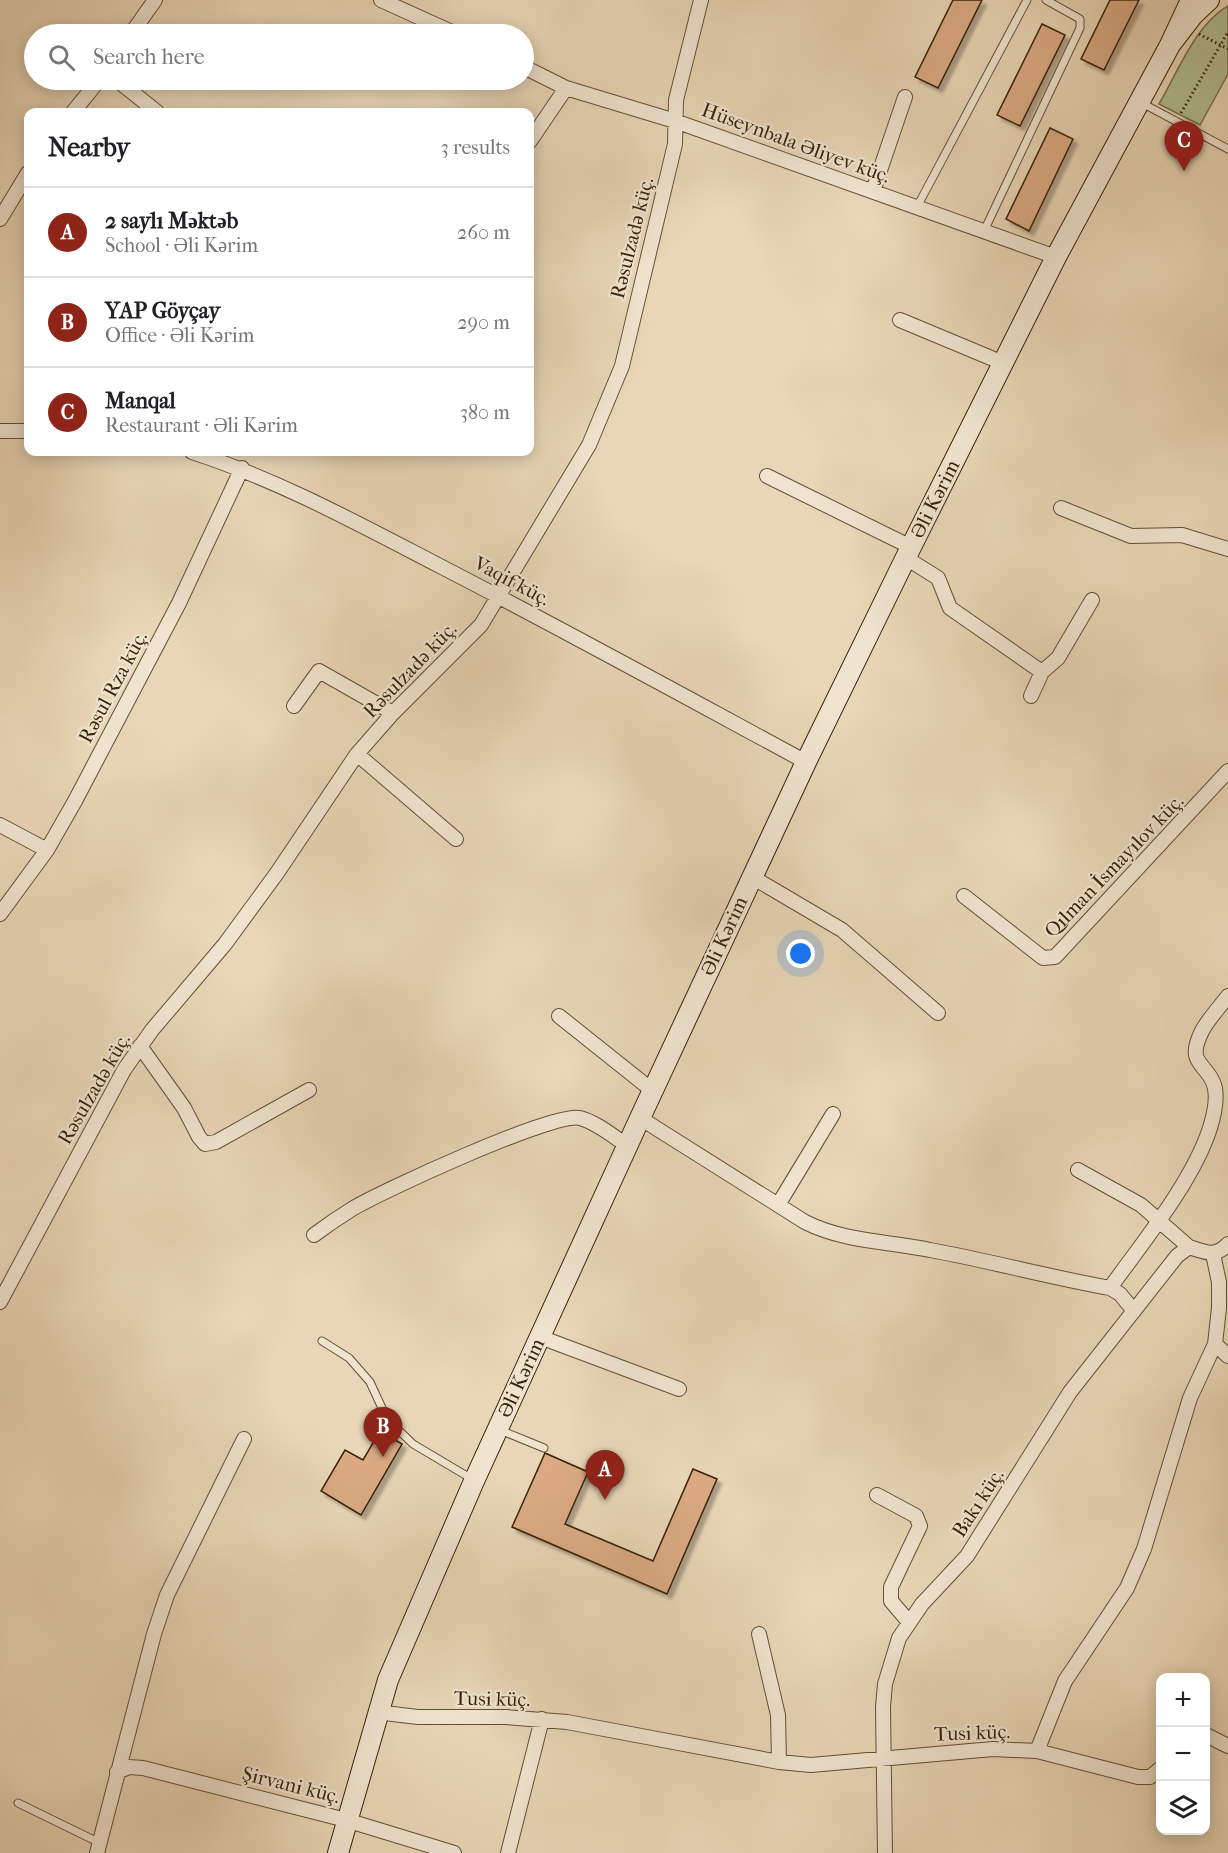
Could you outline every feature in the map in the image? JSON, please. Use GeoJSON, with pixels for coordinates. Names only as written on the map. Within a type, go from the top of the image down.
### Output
{"type":"FeatureCollection","features":[{"type":"Feature","properties":{"kind":"main road"},"geometry":{"type":"LineString","coordinates":[[1170,45],[1191,0]]}},
{"type":"Feature","properties":{"kind":"main road"},"geometry":{"type":"LineString","coordinates":[[1170,45],[1192,15],[1209,0]]}},
{"type":"Feature","properties":{"kind":"main road","name":"Əli Kərim"},"geometry":{"type":"LineString","coordinates":[[338,1853],[376,1712],[388,1680],[474,1481],[640,1118],[806,762],[909,552],[1056,257],[1170,45]]}},
{"type":"Feature","properties":{"kind":"street"},"geometry":{"type":"LineString","coordinates":[[138,24],[155,0]]}},
{"type":"Feature","properties":{"kind":"street"},"geometry":{"type":"LineString","coordinates":[[381,0],[434,24]]}},
{"type":"Feature","properties":{"kind":"street","name":"Rəsulzadə küç."},"geometry":{"type":"LineString","coordinates":[[0,1302],[124,1070],[140,1046],[244,918],[357,754],[393,713],[481,625],[589,445],[622,366],[675,144],[676,100],[701,0]]}},
{"type":"Feature","properties":{"kind":"street","name":"Hüseynbala Əliyev küç."},"geometry":{"type":"LineString","coordinates":[[534,72],[566,88],[675,121],[1056,257]]}},
{"type":"Feature","properties":{"kind":"street"},"geometry":{"type":"LineString","coordinates":[[534,135],[566,88]]}},
{"type":"Feature","properties":{"kind":"street"},"geometry":{"type":"LineString","coordinates":[[76,108],[91,90]]}},
{"type":"Feature","properties":{"kind":"street"},"geometry":{"type":"LineString","coordinates":[[130,90],[152,108]]}},
{"type":"Feature","properties":{"kind":"street"},"geometry":{"type":"LineString","coordinates":[[873,191],[905,97]]}},
{"type":"Feature","properties":{"kind":"street"},"geometry":{"type":"LineString","coordinates":[[0,219],[24,180]]}},
{"type":"Feature","properties":{"kind":"street"},"geometry":{"type":"LineString","coordinates":[[900,320],[1003,363]]}},
{"type":"Feature","properties":{"kind":"street"},"geometry":{"type":"LineString","coordinates":[[0,431],[24,431]]}},
{"type":"Feature","properties":{"kind":"street","name":"Vaqif küç."},"geometry":{"type":"LineString","coordinates":[[204,456],[242,468],[294,491],[499,596],[806,762]]}},
{"type":"Feature","properties":{"kind":"street","name":"Rəsul Rza küç."},"geometry":{"type":"LineString","coordinates":[[0,914],[47,850],[179,603],[242,468]]}},
{"type":"Feature","properties":{"kind":"street"},"geometry":{"type":"LineString","coordinates":[[767,476],[909,552],[938,578],[950,608],[1042,672]]}},
{"type":"Feature","properties":{"kind":"street"},"geometry":{"type":"LineString","coordinates":[[1061,508],[1131,536],[1182,535],[1228,549]]}},
{"type":"Feature","properties":{"kind":"street"},"geometry":{"type":"LineString","coordinates":[[1030,696],[1042,672],[1058,658],[1092,600]]}},
{"type":"Feature","properties":{"kind":"street"},"geometry":{"type":"LineString","coordinates":[[294,706],[320,671],[393,713]]}},
{"type":"Feature","properties":{"kind":"street"},"geometry":{"type":"LineString","coordinates":[[357,754],[456,839]]}},
{"type":"Feature","properties":{"kind":"street","name":"Qılman İsmayılov küç."},"geometry":{"type":"LineString","coordinates":[[964,896],[1043,958],[1055,957],[1228,771]]}},
{"type":"Feature","properties":{"kind":"street"},"geometry":{"type":"LineString","coordinates":[[0,825],[47,850]]}},
{"type":"Feature","properties":{"kind":"street"},"geometry":{"type":"LineString","coordinates":[[752,877],[842,930],[938,1013]]}},
{"type":"Feature","properties":{"kind":"street"},"geometry":{"type":"LineString","coordinates":[[1110,1288],[1159,1221],[1191,1168],[1210,1129],[1215,1104],[1214,1083],[1198,1063],[1196,1050],[1201,1032],[1228,996]]}},
{"type":"Feature","properties":{"kind":"street"},"geometry":{"type":"LineString","coordinates":[[559,1016],[653,1090]]}},
{"type":"Feature","properties":{"kind":"street"},"geometry":{"type":"LineString","coordinates":[[140,1046],[184,1108],[199,1137],[206,1144],[216,1142],[309,1090]]}},
{"type":"Feature","properties":{"kind":"street"},"geometry":{"type":"LineString","coordinates":[[778,1205],[833,1114]]}},
{"type":"Feature","properties":{"kind":"street"},"geometry":{"type":"LineString","coordinates":[[314,1235],[351,1209],[399,1185],[537,1127],[565,1118],[581,1118],[628,1146]]}},
{"type":"Feature","properties":{"kind":"street"},"geometry":{"type":"LineString","coordinates":[[640,1118],[828,1234],[930,1250],[1018,1271],[1110,1288],[1120,1294],[1134,1311]]}},
{"type":"Feature","properties":{"kind":"street"},"geometry":{"type":"LineString","coordinates":[[1078,1170],[1141,1206],[1189,1247],[1213,1254],[1221,1251],[1228,1244]]}},
{"type":"Feature","properties":{"kind":"street","name":"Bakı küç."},"geometry":{"type":"LineString","coordinates":[[885,1853],[883,1757],[885,1684],[899,1638],[908,1622],[967,1556],[1070,1392],[1177,1256],[1189,1247]]}},
{"type":"Feature","properties":{"kind":"street","name":"Tusi küç."},"geometry":{"type":"LineString","coordinates":[[376,1712],[418,1717],[542,1719],[779,1762],[811,1765],[993,1749],[1037,1751],[1065,1681],[1127,1588],[1144,1549],[1190,1398],[1215,1344],[1220,1308],[1219,1282],[1213,1254]]}},
{"type":"Feature","properties":{"kind":"street"},"geometry":{"type":"LineString","coordinates":[[540,1337],[679,1389]]}},
{"type":"Feature","properties":{"kind":"street"},"geometry":{"type":"LineString","coordinates":[[1215,1344],[1228,1356]]}},
{"type":"Feature","properties":{"kind":"street"},"geometry":{"type":"LineString","coordinates":[[99,1848],[117,1772],[166,1595],[244,1439]]}},
{"type":"Feature","properties":{"kind":"street"},"geometry":{"type":"LineString","coordinates":[[877,1495],[916,1516],[920,1526],[891,1587],[891,1601],[908,1622]]}},
{"type":"Feature","properties":{"kind":"street"},"geometry":{"type":"LineString","coordinates":[[759,1634],[778,1715],[779,1762]]}},
{"type":"Feature","properties":{"kind":"street"},"geometry":{"type":"LineString","coordinates":[[508,1853],[542,1719]]}},
{"type":"Feature","properties":{"kind":"street"},"geometry":{"type":"LineString","coordinates":[[1210,1737],[1228,1746]]}},
{"type":"Feature","properties":{"kind":"street"},"geometry":{"type":"LineString","coordinates":[[1037,1751],[1138,1777],[1150,1777],[1156,1773]]}},
{"type":"Feature","properties":{"kind":"street","name":"Şirvani küç."},"geometry":{"type":"LineString","coordinates":[[117,1772],[129,1767],[143,1768],[346,1820],[454,1853]]}},
{"type":"Feature","properties":{"kind":"lane"},"geometry":{"type":"LineString","coordinates":[[917,207],[1027,0]]}},
{"type":"Feature","properties":{"kind":"lane"},"geometry":{"type":"LineString","coordinates":[[984,231],[1080,28],[1080,19],[1046,0]]}},
{"type":"Feature","properties":{"kind":"lane"},"geometry":{"type":"LineString","coordinates":[[1140,102],[1228,149]]}},
{"type":"Feature","properties":{"kind":"lane"},"geometry":{"type":"LineString","coordinates":[[322,1341],[348,1358],[370,1382],[387,1419],[413,1444],[474,1481]]}},
{"type":"Feature","properties":{"kind":"lane"},"geometry":{"type":"LineString","coordinates":[[498,1429],[544,1448]]}},
{"type":"Feature","properties":{"kind":"lane"},"geometry":{"type":"LineString","coordinates":[[18,1803],[99,1848]]}},
{"type":"Feature","properties":{"kind":"path"},"geometry":{"type":"LineString","coordinates":[[1180,115],[1228,33]]}},
{"type":"Feature","properties":{"kind":"path"},"geometry":{"type":"LineString","coordinates":[[1199,34],[1228,49]]}},
{"type":"Feature","properties":{"kind":"green space"},"geometry":{"type":"Polygon","coordinates":[[[1228,6],[1228,74],[1200,125],[1159,104],[1197,37],[1216,14],[1228,6]]]}},
{"type":"Feature","properties":{"kind":"building"},"geometry":{"type":"Polygon","coordinates":[[[953,0],[982,0],[938,88],[915,77],[953,0]]]}},
{"type":"Feature","properties":{"kind":"building"},"geometry":{"type":"Polygon","coordinates":[[[1110,0],[1139,0],[1104,70],[1081,59],[1110,0]]]}},
{"type":"Feature","properties":{"kind":"building"},"geometry":{"type":"Polygon","coordinates":[[[1042,24],[1065,35],[1020,126],[997,115],[1042,24]]]}},
{"type":"Feature","properties":{"kind":"building"},"geometry":{"type":"Polygon","coordinates":[[[1050,128],[1073,139],[1029,231],[1006,219],[1050,128]]]}},
{"type":"Feature","properties":{"kind":"building"},"geometry":{"type":"Polygon","coordinates":[[[380,1431],[402,1444],[361,1515],[321,1491],[345,1450],[363,1460],[380,1431]]]}},
{"type":"Feature","properties":{"kind":"building"},"geometry":{"type":"Polygon","coordinates":[[[545,1453],[588,1472],[565,1524],[653,1561],[693,1469],[717,1479],[667,1594],[512,1527],[545,1453]]]}},
{"type":"Feature","properties":{"kind":"place","name":"Manqal"},"geometry":{"type":"Point","coordinates":[1184,171]}},
{"type":"Feature","properties":{"kind":"place","name":"YAP Göyçay"},"geometry":{"type":"Point","coordinates":[383,1457]}},
{"type":"Feature","properties":{"kind":"place","name":"2 saylı Məktəb"},"geometry":{"type":"Point","coordinates":[605,1500]}}]}
